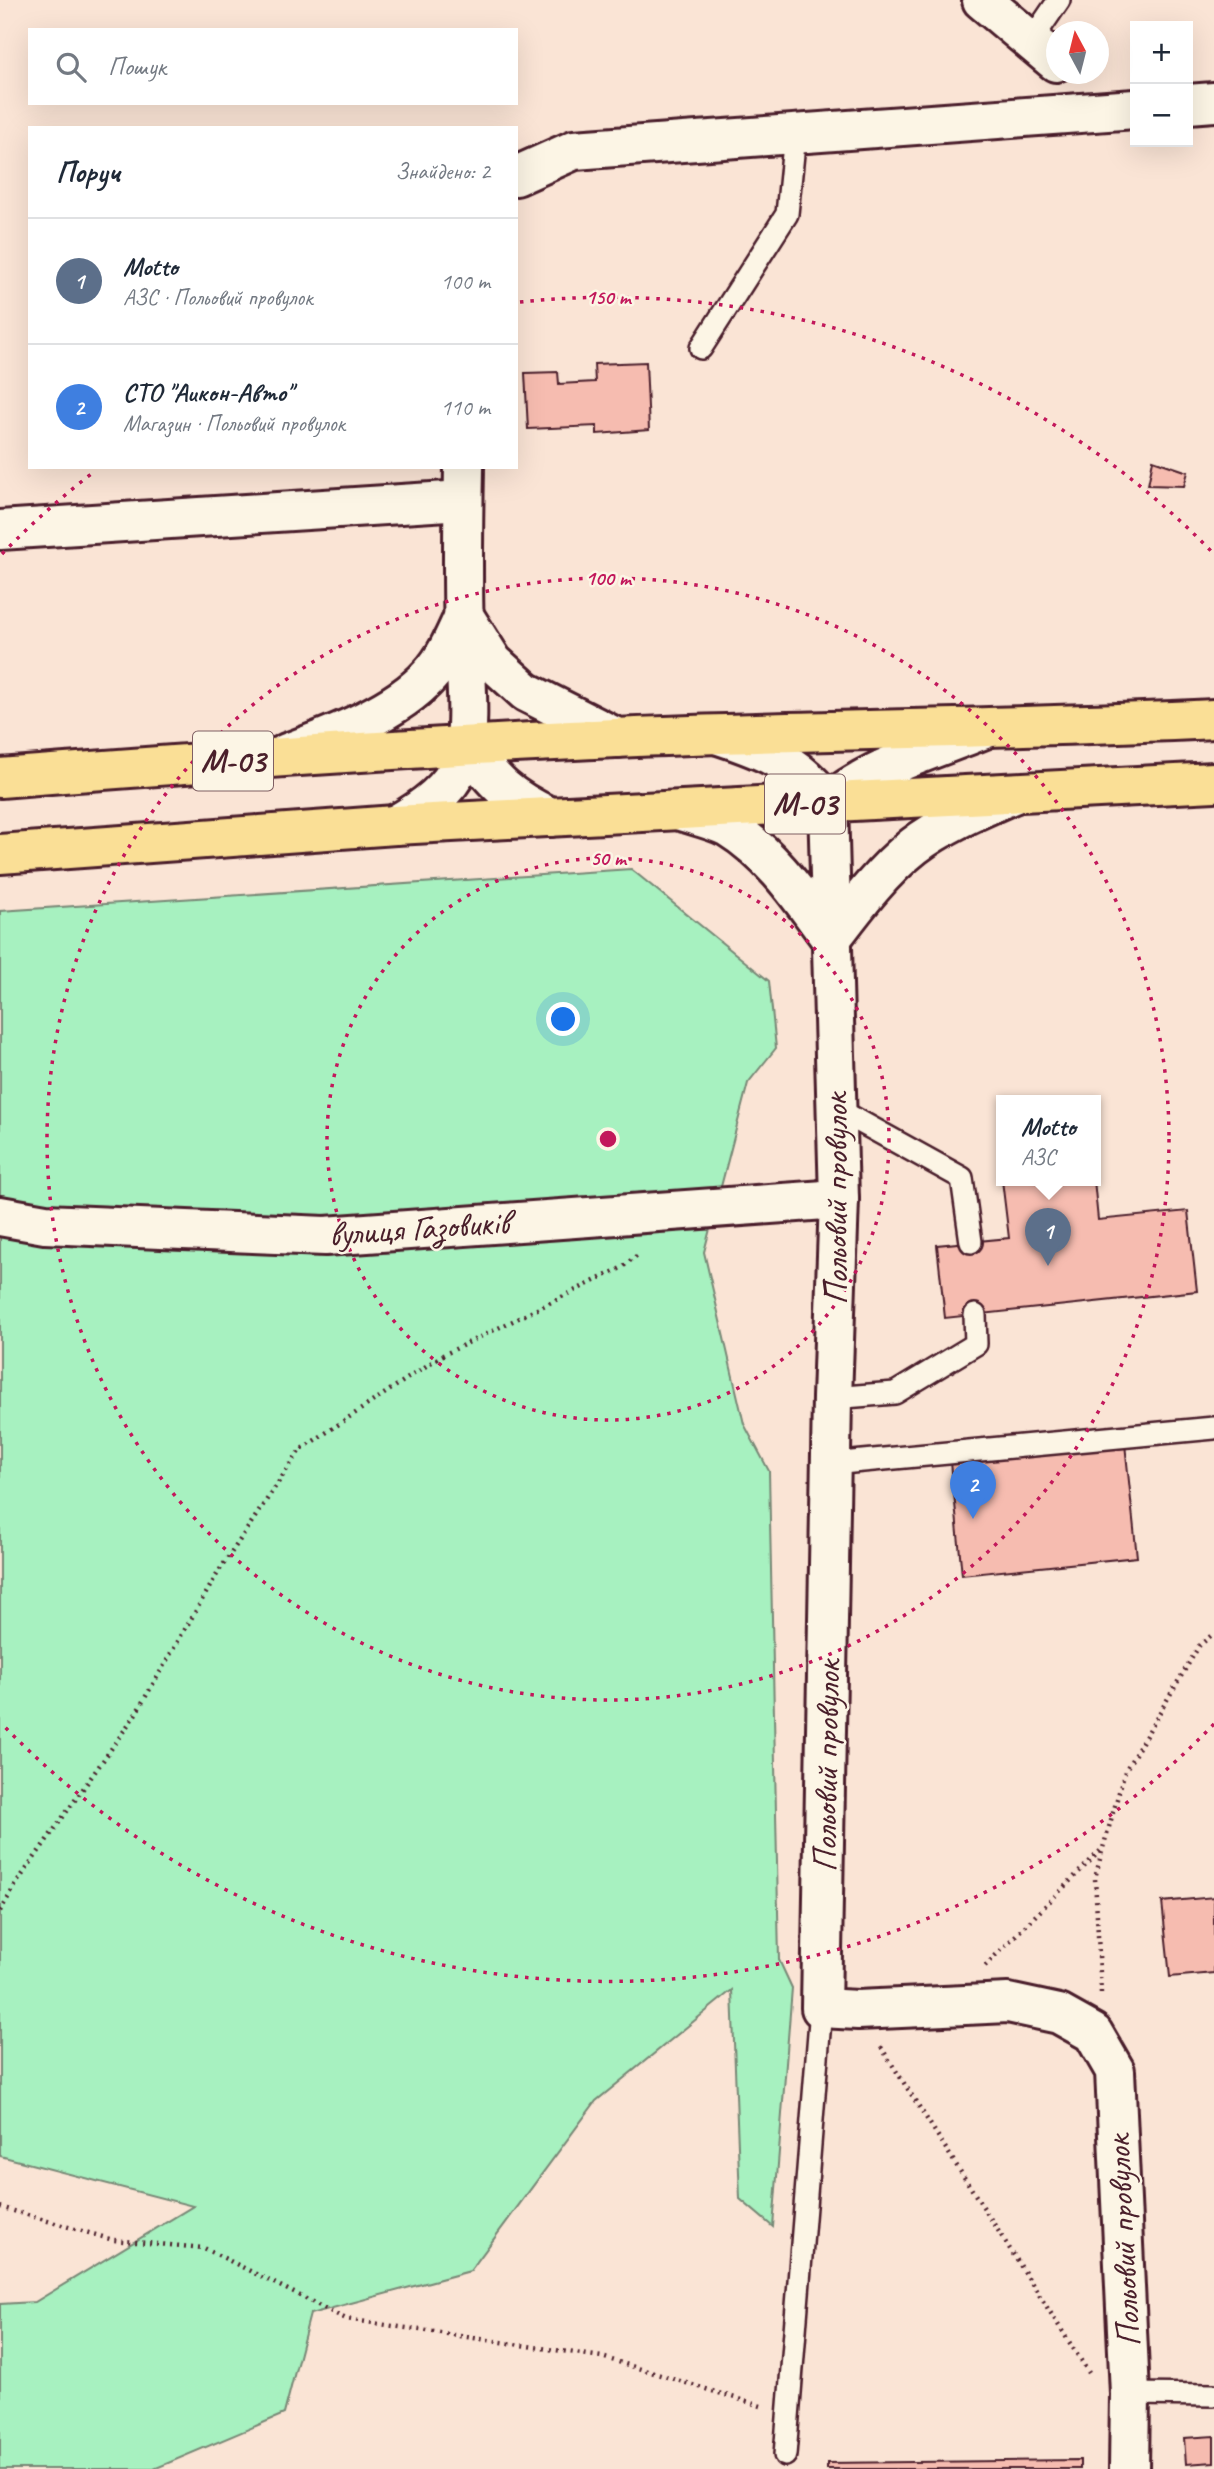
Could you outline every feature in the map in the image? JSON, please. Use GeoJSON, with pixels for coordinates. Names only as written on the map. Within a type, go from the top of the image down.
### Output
{"type":"FeatureCollection","features":[{"type":"Feature","properties":{"kind":"highway","name":"М-03"},"geometry":{"type":"LineString","coordinates":[[0,778],[467,745],[1214,719]]}},
{"type":"Feature","properties":{"kind":"highway","name":"М-03"},"geometry":{"type":"LineString","coordinates":[[0,854],[395,825],[1214,782]]}},
{"type":"Feature","properties":{"kind":"street"},"geometry":{"type":"LineString","coordinates":[[982,0],[1044,51]]}},
{"type":"Feature","properties":{"kind":"street"},"geometry":{"type":"LineString","coordinates":[[1086,84],[1125,109]]}},
{"type":"Feature","properties":{"kind":"street"},"geometry":{"type":"LineString","coordinates":[[1193,104],[1214,102]]}},
{"type":"Feature","properties":{"kind":"street"},"geometry":{"type":"LineString","coordinates":[[518,175],[574,150],[1125,109]]}},
{"type":"Feature","properties":{"kind":"street"},"geometry":{"type":"LineString","coordinates":[[0,530],[463,484],[467,745],[460,767],[446,786],[420,810],[395,825]]}},
{"type":"Feature","properties":{"kind":"street"},"geometry":{"type":"LineString","coordinates":[[464,616],[493,662],[526,692],[617,738]]}},
{"type":"Feature","properties":{"kind":"street"},"geometry":{"type":"LineString","coordinates":[[274,758],[332,737],[389,708],[429,676],[449,649],[464,616]]}},
{"type":"Feature","properties":{"kind":"street"},"geometry":{"type":"LineString","coordinates":[[719,735],[760,748],[786,762],[813,783],[828,803],[848,787],[876,772],[987,728]]}},
{"type":"Feature","properties":{"kind":"street"},"geometry":{"type":"LineString","coordinates":[[467,745],[488,776],[504,791],[550,817]]}},
{"type":"Feature","properties":{"kind":"street"},"geometry":{"type":"LineString","coordinates":[[681,811],[726,826],[756,848],[788,880],[831,939],[867,892],[914,846],[957,819],[1015,793]]}},
{"type":"Feature","properties":{"kind":"street","name":"Польовий провулок"},"geometry":{"type":"LineString","coordinates":[[828,803],[839,1199],[831,1465],[840,2009],[1008,2003],[1059,2014],[1093,2033],[1115,2071],[1129,2394],[1129,2469]]}},
{"type":"Feature","properties":{"kind":"street","name":"вулиця Газовиків"},"geometry":{"type":"LineString","coordinates":[[0,1216],[45,1224],[325,1236],[839,1199]]}},
{"type":"Feature","properties":{"kind":"lane"},"geometry":{"type":"LineString","coordinates":[[1044,51],[1059,0]]}},
{"type":"Feature","properties":{"kind":"lane"},"geometry":{"type":"LineString","coordinates":[[701,348],[787,214],[795,134]]}},
{"type":"Feature","properties":{"kind":"lane"},"geometry":{"type":"LineString","coordinates":[[837,1109],[962,1178],[971,1242]]}},
{"type":"Feature","properties":{"kind":"lane"},"geometry":{"type":"LineString","coordinates":[[832,1398],[895,1392],[976,1344],[975,1315]]}},
{"type":"Feature","properties":{"kind":"lane"},"geometry":{"type":"LineString","coordinates":[[831,1465],[1214,1428]]}},
{"type":"Feature","properties":{"kind":"lane"},"geometry":{"type":"LineString","coordinates":[[785,2455],[840,2009]]}},
{"type":"Feature","properties":{"kind":"lane"},"geometry":{"type":"LineString","coordinates":[[1129,2394],[1214,2395]]}},
{"type":"Feature","properties":{"kind":"path"},"geometry":{"type":"LineString","coordinates":[[0,1911],[18,1881],[135,1715],[219,1571],[300,1450],[441,1356],[621,1268],[641,1253]]}},
{"type":"Feature","properties":{"kind":"path"},"geometry":{"type":"LineString","coordinates":[[1105,2054],[1095,1878],[1125,1771],[1199,1646],[1214,1633]]}},
{"type":"Feature","properties":{"kind":"path"},"geometry":{"type":"LineString","coordinates":[[943,2006],[1103,1848]]}},
{"type":"Feature","properties":{"kind":"path"},"geometry":{"type":"LineString","coordinates":[[840,2009],[1091,2376]]}},
{"type":"Feature","properties":{"kind":"path"},"geometry":{"type":"LineString","coordinates":[[0,2207],[113,2240],[204,2248],[346,2319],[602,2357],[788,2415]]}},
{"type":"Feature","properties":{"kind":"green space"},"geometry":{"type":"Polygon","coordinates":[[[631,869],[769,981],[776,1048],[748,1083],[704,1252],[744,1424],[769,1471],[779,1960],[792,1988],[773,2227],[740,2199],[732,1990],[596,2101],[470,2271],[310,2314],[284,2414],[154,2469],[0,2469],[0,2304],[35,2302],[193,2206],[0,2156],[0,911],[631,869]]]}},
{"type":"Feature","properties":{"kind":"building"},"geometry":{"type":"Polygon","coordinates":[[[646,362],[649,430],[597,434],[597,426],[528,429],[525,373],[558,372],[559,384],[595,382],[594,364],[646,362]]]}},
{"type":"Feature","properties":{"kind":"building"},"geometry":{"type":"Polygon","coordinates":[[[1153,460],[1188,472],[1184,486],[1148,485],[1153,460]]]}},
{"type":"Feature","properties":{"kind":"building"},"geometry":{"type":"Polygon","coordinates":[[[1003,1186],[1095,1186],[1098,1220],[1188,1211],[1197,1291],[945,1318],[937,1245],[1009,1238],[1003,1186]]]}},
{"type":"Feature","properties":{"kind":"building"},"geometry":{"type":"Polygon","coordinates":[[[1125,1444],[1137,1557],[962,1575],[951,1462],[1125,1444]]]}},
{"type":"Feature","properties":{"kind":"building"},"geometry":{"type":"Polygon","coordinates":[[[1214,1897],[1214,1973],[1170,1977],[1162,1902],[1214,1897]]]}},
{"type":"Feature","properties":{"kind":"building"},"geometry":{"type":"Polygon","coordinates":[[[1214,2436],[1214,2462],[1186,2464],[1184,2438],[1214,2436]]]}},
{"type":"Feature","properties":{"kind":"building"},"geometry":{"type":"Polygon","coordinates":[[[1080,2460],[1080,2469],[827,2469],[827,2463],[1080,2460]]]}},
{"type":"Feature","properties":{"kind":"place","name":"Motto"},"geometry":{"type":"Point","coordinates":[1048,1266]}},
{"type":"Feature","properties":{"kind":"place","name":"СТО \"Аикон-Авто\""},"geometry":{"type":"Point","coordinates":[973,1519]}}]}
